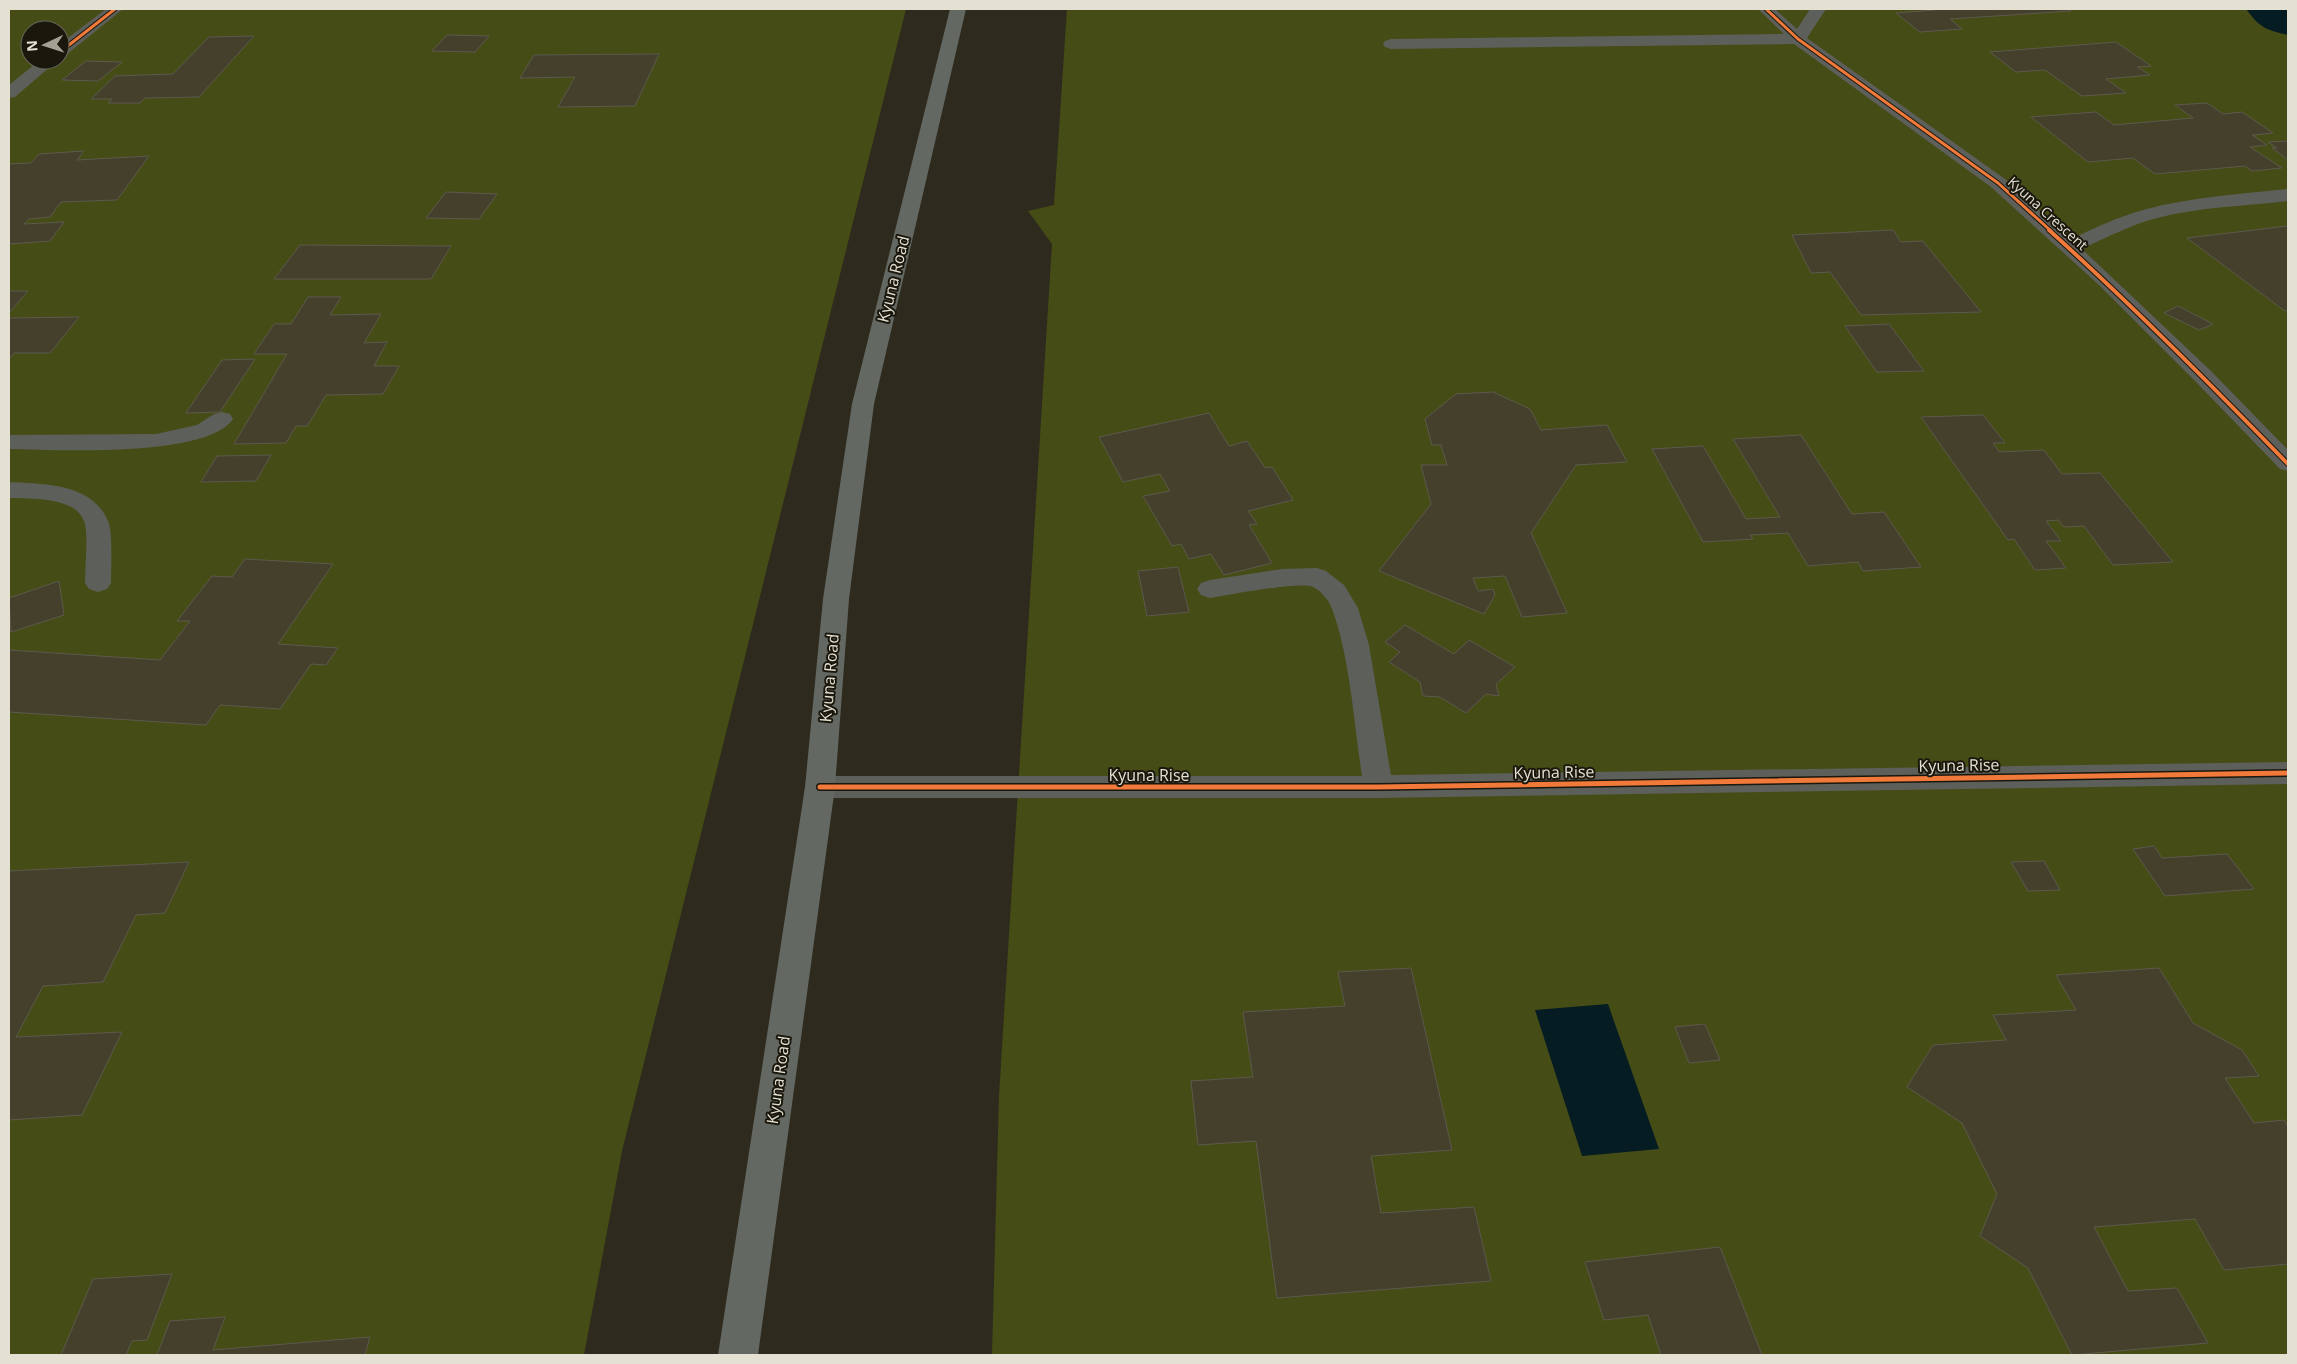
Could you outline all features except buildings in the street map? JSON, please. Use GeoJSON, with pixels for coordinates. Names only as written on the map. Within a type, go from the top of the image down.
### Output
{"type":"FeatureCollection","features":[{"type":"Feature","properties":{"kind":"main road","name":"Kyuna Road"},"geometry":{"type":"LineString","coordinates":[[738,1355],[820,787],[836,599],[862,404],[958,9]]}},
{"type":"Feature","properties":{"kind":"street"},"geometry":{"type":"LineString","coordinates":[[70,44],[115,9]]}},
{"type":"Feature","properties":{"kind":"street","name":"Kyuna Crescent"},"geometry":{"type":"LineString","coordinates":[[1766,9],[1798,38],[1998,182],[2070,247],[2203,376],[2288,464]]}},
{"type":"Feature","properties":{"kind":"street"},"geometry":{"type":"LineString","coordinates":[[1391,44],[1798,38],[1818,9]]}},
{"type":"Feature","properties":{"kind":"street"},"geometry":{"type":"LineString","coordinates":[[9,92],[37,70]]}},
{"type":"Feature","properties":{"kind":"street"},"geometry":{"type":"LineString","coordinates":[[2070,247],[2119,225],[2162,211],[2217,202],[2288,195]]}},
{"type":"Feature","properties":{"kind":"street"},"geometry":{"type":"LineString","coordinates":[[9,442],[156,441],[205,430],[222,419]]}},
{"type":"Feature","properties":{"kind":"street"},"geometry":{"type":"LineString","coordinates":[[9,490],[47,492],[80,500],[97,522],[98,583]]}},
{"type":"Feature","properties":{"kind":"street"},"geometry":{"type":"LineString","coordinates":[[1210,589],[1282,578],[1317,577],[1335,591],[1345,608],[1356,645],[1378,787]]}},
{"type":"Feature","properties":{"kind":"street","name":"Kyuna Rise"},"geometry":{"type":"LineString","coordinates":[[820,787],[1378,787],[2288,773]]}},
{"type":"Feature","properties":{"kind":"green space"},"geometry":{"type":"Polygon","coordinates":[[[9,9],[906,9],[622,1151],[584,1355],[9,1355],[9,9]]]}},
{"type":"Feature","properties":{"kind":"green space"},"geometry":{"type":"Polygon","coordinates":[[[1067,9],[2288,9],[2288,1355],[992,1355],[999,1096],[1052,244],[1028,211],[1054,205],[1067,9]]]}},
{"type":"Feature","properties":{"kind":"water"},"geometry":{"type":"Polygon","coordinates":[[[1608,1004],[1659,1149],[1582,1156],[1535,1010],[1608,1004]]]}},
{"type":"Feature","properties":{"kind":"waterway"},"geometry":{"type":"LineString","coordinates":[[2280,9],[2288,15]]}},
{"type":"Feature","properties":{"kind":"cycle path"},"geometry":{"type":"LineString","coordinates":[[70,44],[115,9]]}},
{"type":"Feature","properties":{"kind":"cycle path"},"geometry":{"type":"LineString","coordinates":[[1766,9],[1798,39],[1998,183],[2107,282],[2203,376],[2288,464]]}},
{"type":"Feature","properties":{"kind":"cycle path"},"geometry":{"type":"LineString","coordinates":[[820,787],[1378,787],[2288,773]]}}]}
